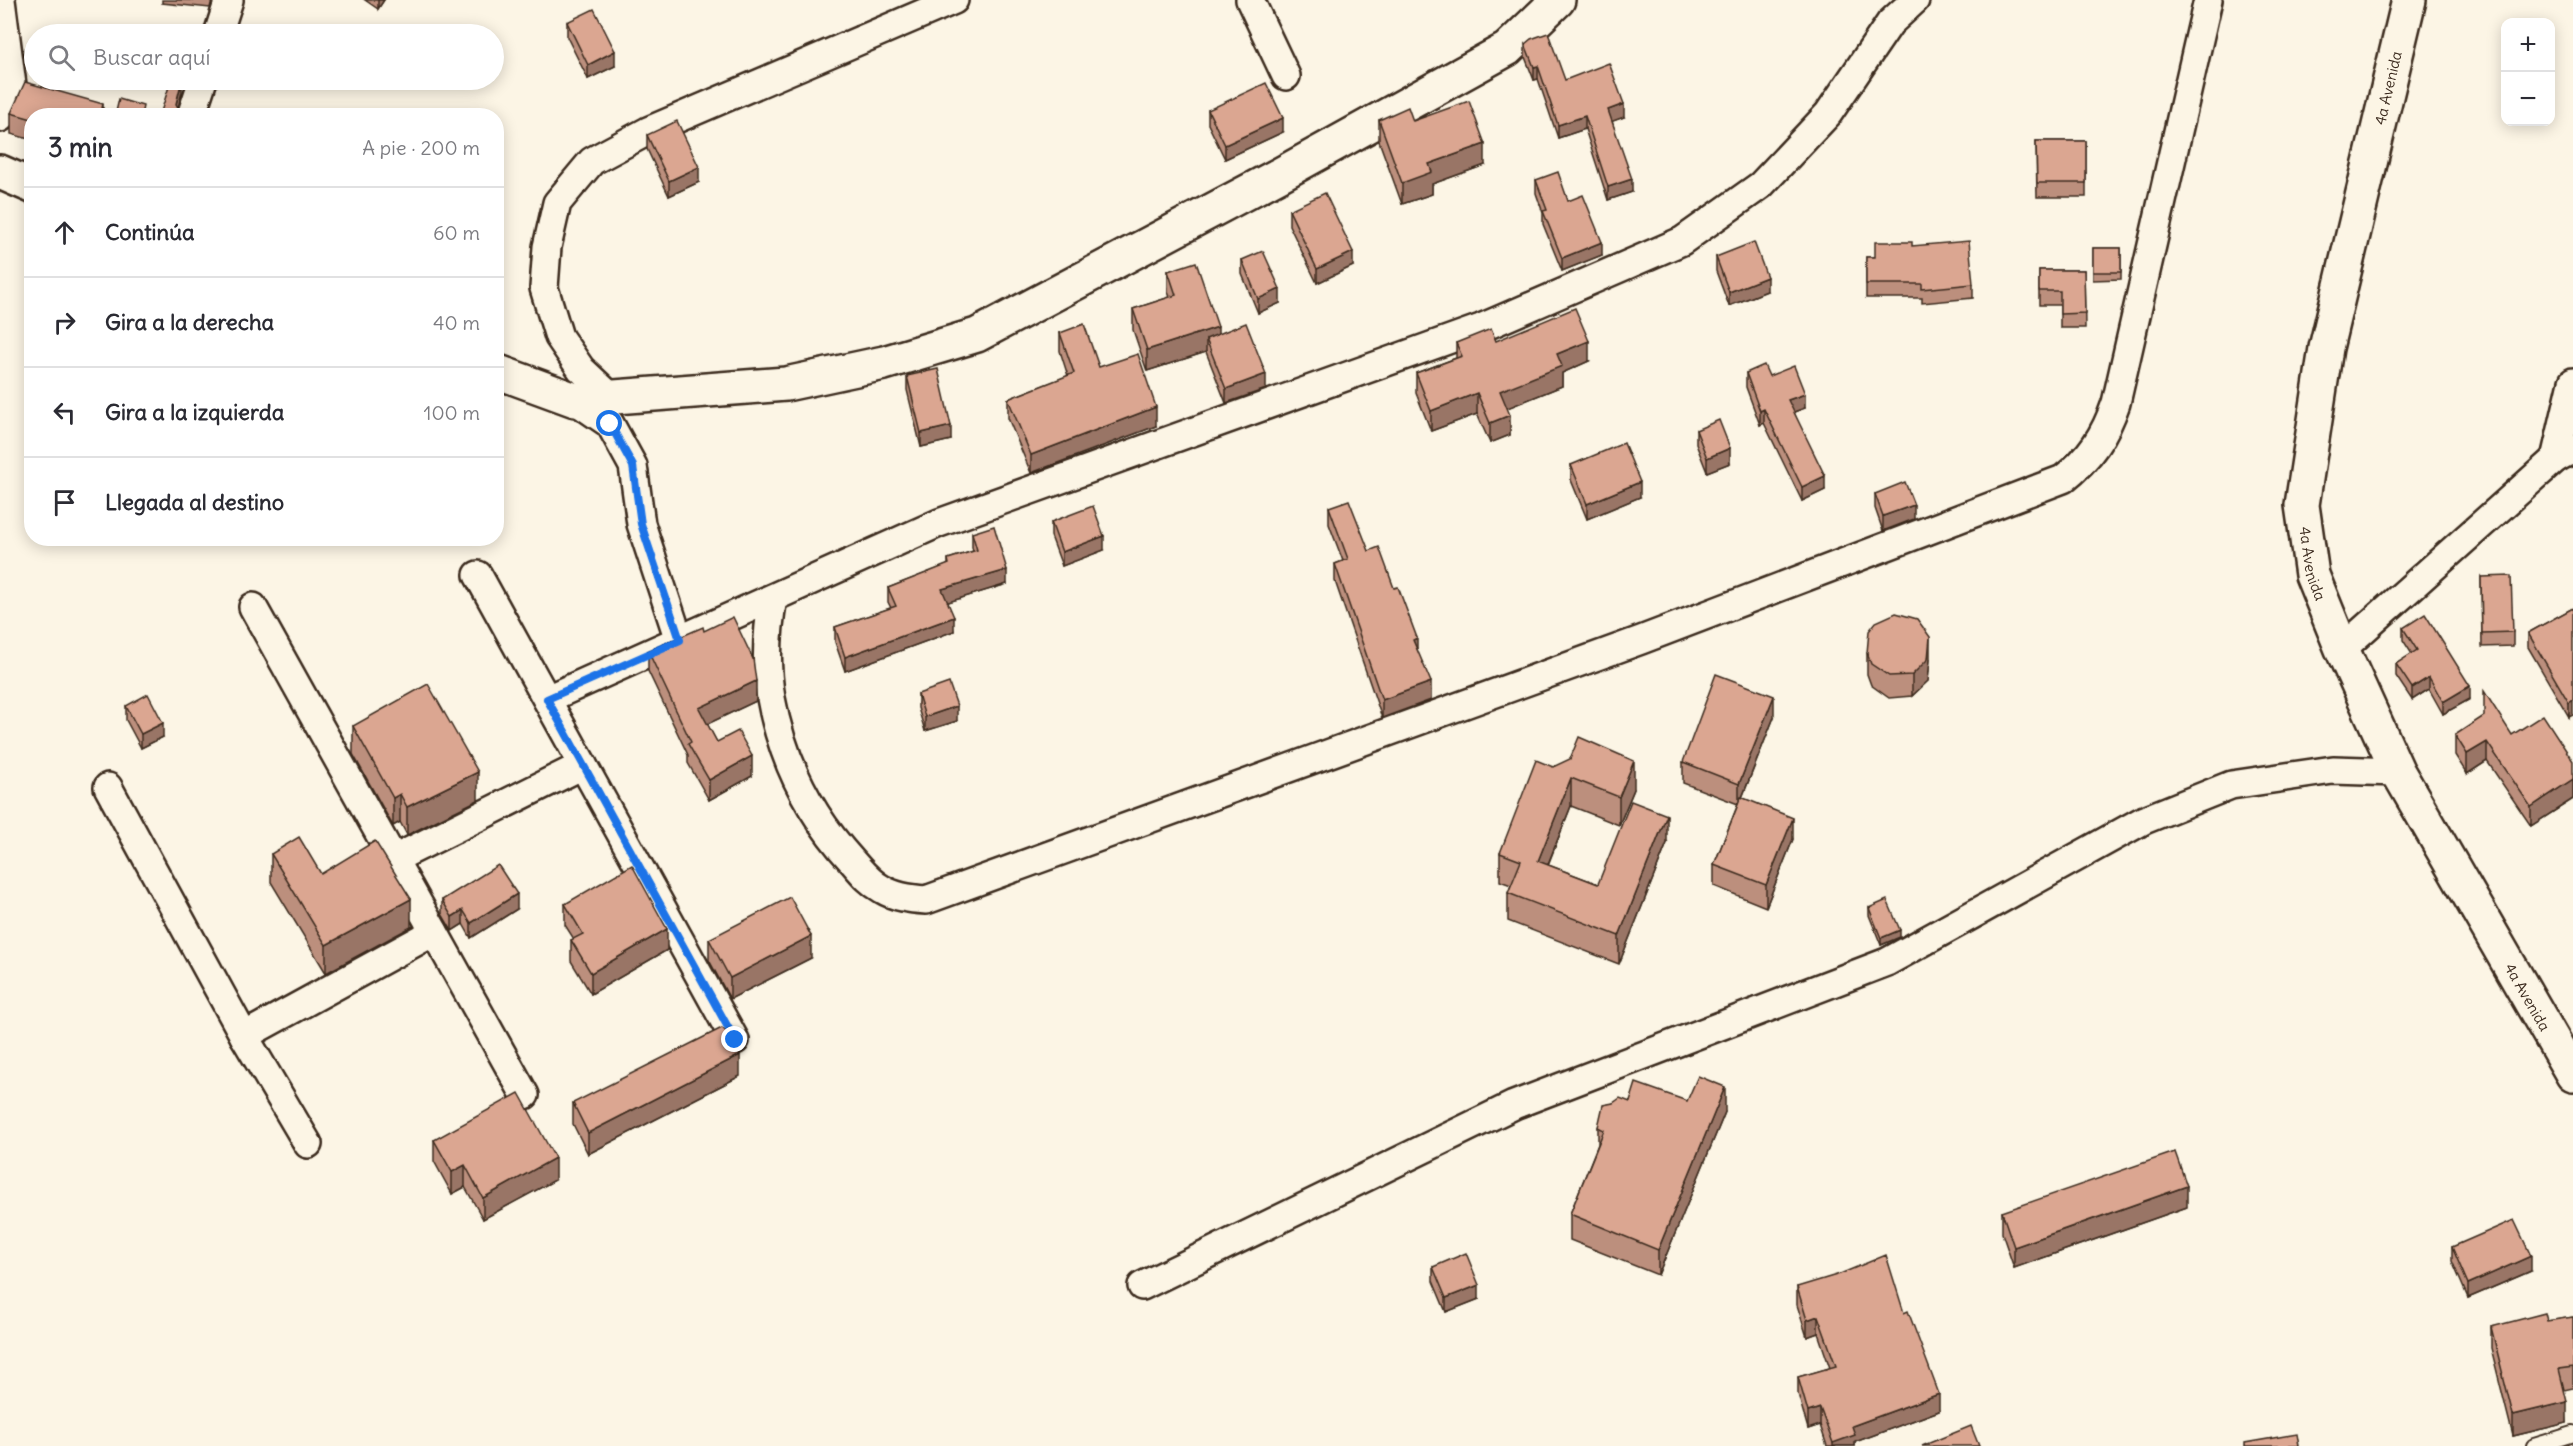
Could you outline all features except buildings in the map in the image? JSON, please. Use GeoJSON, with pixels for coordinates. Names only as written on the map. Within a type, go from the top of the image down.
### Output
{"type":"FeatureCollection","features":[{"type":"Feature","properties":{"kind":"street"},"geometry":{"type":"LineString","coordinates":[[0,118],[11,95],[12,86],[1,0]]}},
{"type":"Feature","properties":{"kind":"street"},"geometry":{"type":"LineString","coordinates":[[221,24],[229,0]]}},
{"type":"Feature","properties":{"kind":"street"},"geometry":{"type":"LineString","coordinates":[[611,397],[581,369],[559,337],[544,288],[547,247],[557,203],[592,161],[648,131],[954,0]]}},
{"type":"Feature","properties":{"kind":"street"},"geometry":{"type":"LineString","coordinates":[[1250,0],[1286,76]]}},
{"type":"Feature","properties":{"kind":"street"},"geometry":{"type":"LineString","coordinates":[[575,400],[786,384],[884,363],[977,335],[1281,174],[1507,49],[1558,0]]}},
{"type":"Feature","properties":{"kind":"street"},"geometry":{"type":"LineString","coordinates":[[547,699],[939,523],[1481,328],[1682,241],[1761,185],[1828,114],[1890,23],[1914,0]]}},
{"type":"Feature","properties":{"kind":"street"},"geometry":{"type":"LineString","coordinates":[[773,598],[767,640],[771,697],[779,731],[804,793],[840,847],[871,881],[894,895],[926,900],[1641,640],[2063,479],[2089,456],[2100,442],[2116,403],[2208,0]]}},
{"type":"Feature","properties":{"kind":"street","name":"4a Avenida"},"geometry":{"type":"LineString","coordinates":[[2409,0],[2326,348],[2302,505],[2312,575],[2342,649],[2398,772],[2573,1075]]}},
{"type":"Feature","properties":{"kind":"street"},"geometry":{"type":"LineString","coordinates":[[194,108],[200,90]]}},
{"type":"Feature","properties":{"kind":"street"},"geometry":{"type":"LineString","coordinates":[[0,172],[24,182]]}},
{"type":"Feature","properties":{"kind":"street"},"geometry":{"type":"LineString","coordinates":[[504,374],[575,400],[610,424],[633,466],[641,524],[680,640]]}},
{"type":"Feature","properties":{"kind":"street"},"geometry":{"type":"LineString","coordinates":[[2342,649],[2564,454],[2573,382]]}},
{"type":"Feature","properties":{"kind":"street"},"geometry":{"type":"LineString","coordinates":[[478,575],[735,1040]]}},
{"type":"Feature","properties":{"kind":"street"},"geometry":{"type":"LineString","coordinates":[[253,607],[525,1095]]}},
{"type":"Feature","properties":{"kind":"street"},"geometry":{"type":"LineString","coordinates":[[394,859],[583,765]]}},
{"type":"Feature","properties":{"kind":"street"},"geometry":{"type":"LineString","coordinates":[[1142,1286],[1514,1105],[1887,962],[2144,820],[2231,785],[2333,770],[2398,772]]}},
{"type":"Feature","properties":{"kind":"street"},"geometry":{"type":"LineString","coordinates":[[108,787],[244,1036],[308,1144]]}},
{"type":"Feature","properties":{"kind":"street"},"geometry":{"type":"LineString","coordinates":[[244,1036],[434,932]]}},
{"type":"Feature","properties":{"kind":"lane"},"geometry":{"type":"LineString","coordinates":[[2534,1446],[2573,1434]]}},
{"type":"Feature","properties":{"kind":"route"},"geometry":{"type":"LineString","coordinates":[[610,424],[633,466],[641,524],[680,640],[547,699],[735,1040]]}}]}
